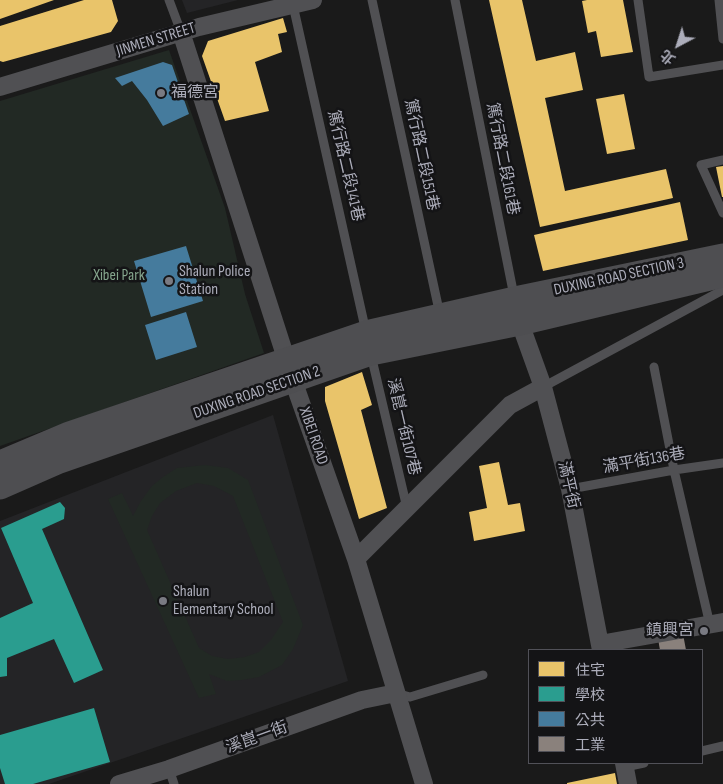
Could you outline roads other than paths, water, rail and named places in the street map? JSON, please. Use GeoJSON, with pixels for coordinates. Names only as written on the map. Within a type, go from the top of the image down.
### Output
{"type":"FeatureCollection","features":[{"type":"Feature","properties":{"kind":"street","name":"JINMEN STREET"},"geometry":{"type":"LineString","coordinates":[[0,87],[181,32],[313,0]]}},
{"type":"Feature","properties":{"kind":"street","name":"XIBEI ROAD"},"geometry":{"type":"LineString","coordinates":[[181,32],[290,370],[356,559],[424,784]]}},
{"type":"Feature","properties":{"kind":"street","name":"DUXING ROAD SECTION 3"},"geometry":{"type":"LineString","coordinates":[[518,311],[723,256]]}},
{"type":"Feature","properties":{"kind":"street","name":"DUXING ROAD SECTION 3"},"geometry":{"type":"LineString","coordinates":[[518,311],[723,275]]}},
{"type":"Feature","properties":{"kind":"street","name":"DUXING ROAD SECTION 2"},"geometry":{"type":"LineString","coordinates":[[0,487],[57,462],[290,370],[369,343],[440,315],[518,311]]}},
{"type":"Feature","properties":{"kind":"street","name":"DUXING ROAD SECTION 2"},"geometry":{"type":"LineString","coordinates":[[369,343],[518,311]]}},
{"type":"Feature","properties":{"kind":"street","name":"滿平街"},"geometry":{"type":"LineString","coordinates":[[518,311],[543,387],[570,489],[601,647]]}},
{"type":"Feature","properties":{"kind":"street","name":"DUXING ROAD SECTION 2"},"geometry":{"type":"LineString","coordinates":[[0,463],[69,434],[290,370]]}},
{"type":"Feature","properties":{"kind":"street"},"geometry":{"type":"LineString","coordinates":[[356,559],[510,405],[543,387]]}},
{"type":"Feature","properties":{"kind":"street"},"geometry":{"type":"LineString","coordinates":[[601,647],[716,623]]}},
{"type":"Feature","properties":{"kind":"street","name":"溪崑一街"},"geometry":{"type":"LineString","coordinates":[[119,784],[172,777],[362,700],[396,693]]}},
{"type":"Feature","properties":{"kind":"street"},"geometry":{"type":"LineString","coordinates":[[624,765],[628,784]]}},
{"type":"Feature","properties":{"kind":"lane"},"geometry":{"type":"LineString","coordinates":[[169,0],[181,32]]}},
{"type":"Feature","properties":{"kind":"lane","name":"篤行路二段151巷"},"geometry":{"type":"LineString","coordinates":[[372,0],[440,315]]}},
{"type":"Feature","properties":{"kind":"lane","name":"篤行路二段161巷"},"geometry":{"type":"LineString","coordinates":[[455,0],[518,311]]}},
{"type":"Feature","properties":{"kind":"lane"},"geometry":{"type":"LineString","coordinates":[[638,0],[650,77],[723,65]]}},
{"type":"Feature","properties":{"kind":"lane"},"geometry":{"type":"LineString","coordinates":[[719,0],[723,39]]}},
{"type":"Feature","properties":{"kind":"lane","name":"篤行路二段141巷"},"geometry":{"type":"LineString","coordinates":[[293,5],[369,343]]}},
{"type":"Feature","properties":{"kind":"lane"},"geometry":{"type":"LineString","coordinates":[[723,160],[701,165],[723,213]]}},
{"type":"Feature","properties":{"kind":"lane"},"geometry":{"type":"LineString","coordinates":[[543,387],[723,290]]}},
{"type":"Feature","properties":{"kind":"lane","name":"溪崑一街107巷"},"geometry":{"type":"LineString","coordinates":[[369,343],[407,508]]}},
{"type":"Feature","properties":{"kind":"lane"},"geometry":{"type":"LineString","coordinates":[[654,366],[674,470],[716,623]]}},
{"type":"Feature","properties":{"kind":"lane","name":"滿平街136巷"},"geometry":{"type":"LineString","coordinates":[[570,489],[723,463]]}},
{"type":"Feature","properties":{"kind":"lane"},"geometry":{"type":"LineString","coordinates":[[396,693],[410,697],[483,675]]}},
{"type":"Feature","properties":{"kind":"lane"},"geometry":{"type":"LineString","coordinates":[[703,751],[723,746]]}},
{"type":"Feature","properties":{"kind":"place","name":"福德宮"},"geometry":{"type":"Point","coordinates":[161,93]}},
{"type":"Feature","properties":{"kind":"place","name":"Shalun Police Station"},"geometry":{"type":"Point","coordinates":[169,281]}},
{"type":"Feature","properties":{"kind":"place","name":"Shalun Elementary School"},"geometry":{"type":"Point","coordinates":[163,601]}},
{"type":"Feature","properties":{"kind":"place","name":"鎮興宮"},"geometry":{"type":"Point","coordinates":[704,631]}},
{"type":"Feature","properties":{"kind":"park label","name":"Xibei Park"},"geometry":{"type":"Point","coordinates":[119,276]}}]}
